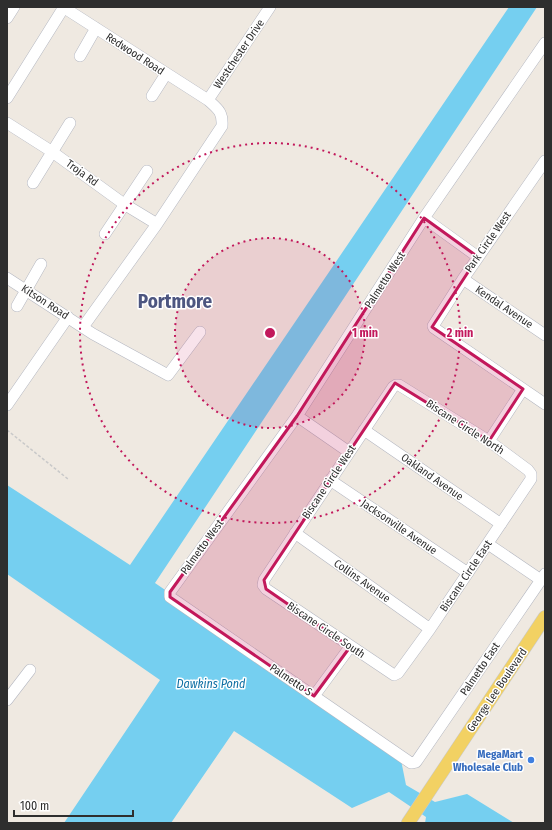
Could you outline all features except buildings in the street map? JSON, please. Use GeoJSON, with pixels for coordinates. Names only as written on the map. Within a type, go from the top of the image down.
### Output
{"type":"FeatureCollection","features":[{"type":"Feature","properties":{"kind":"main road","name":"George Lee Boulevard"},"geometry":{"type":"LineString","coordinates":[[408,823],[545,617]]}},
{"type":"Feature","properties":{"kind":"street"},"geometry":{"type":"LineString","coordinates":[[7,18],[14,7]]}},
{"type":"Feature","properties":{"kind":"street"},"geometry":{"type":"LineString","coordinates":[[7,98],[63,7]]}},
{"type":"Feature","properties":{"kind":"street","name":"Redwood Road"},"geometry":{"type":"LineString","coordinates":[[63,7],[208,100],[218,108],[223,116],[222,126],[157,224],[83,327]]}},
{"type":"Feature","properties":{"kind":"street","name":"Westchester Drive"},"geometry":{"type":"LineString","coordinates":[[208,100],[270,7]]}},
{"type":"Feature","properties":{"kind":"street"},"geometry":{"type":"LineString","coordinates":[[80,56],[96,28]]}},
{"type":"Feature","properties":{"kind":"street","name":"Palmetto West"},"geometry":{"type":"LineString","coordinates":[[169,595],[297,416],[424,218],[545,43]]}},
{"type":"Feature","properties":{"kind":"street"},"geometry":{"type":"LineString","coordinates":[[152,96],[166,74]]}},
{"type":"Feature","properties":{"kind":"street","name":"Troja Rd"},"geometry":{"type":"LineString","coordinates":[[7,123],[51,151],[124,204],[157,224]]}},
{"type":"Feature","properties":{"kind":"street"},"geometry":{"type":"LineString","coordinates":[[33,183],[51,151],[70,123]]}},
{"type":"Feature","properties":{"kind":"street","name":"Park Circle West"},"geometry":{"type":"LineString","coordinates":[[523,389],[434,328],[434,326],[478,257],[541,174],[545,160]]}},
{"type":"Feature","properties":{"kind":"street"},"geometry":{"type":"LineString","coordinates":[[105,234],[147,171]]}},
{"type":"Feature","properties":{"kind":"street"},"geometry":{"type":"LineString","coordinates":[[424,218],[478,257]]}},
{"type":"Feature","properties":{"kind":"street"},"geometry":{"type":"LineString","coordinates":[[16,306],[42,264]]}},
{"type":"Feature","properties":{"kind":"street","name":"Kitson Road"},"geometry":{"type":"LineString","coordinates":[[7,278],[83,327],[168,375],[200,332]]}},
{"type":"Feature","properties":{"kind":"street","name":"Kendal Avenue"},"geometry":{"type":"LineString","coordinates":[[463,279],[545,335]]}},
{"type":"Feature","properties":{"kind":"street"},"geometry":{"type":"LineString","coordinates":[[7,405],[68,317]]}},
{"type":"Feature","properties":{"kind":"street","name":"Biscane Circle West"},"geometry":{"type":"LineString","coordinates":[[264,580],[330,480],[393,387],[396,385]]}},
{"type":"Feature","properties":{"kind":"street","name":"Biscane Circle North"},"geometry":{"type":"LineString","coordinates":[[396,385],[399,385],[489,441],[528,470],[531,474]]}},
{"type":"Feature","properties":{"kind":"street"},"geometry":{"type":"LineString","coordinates":[[489,441],[523,389],[545,404]]}},
{"type":"Feature","properties":{"kind":"street"},"geometry":{"type":"LineString","coordinates":[[297,416],[349,452]]}},
{"type":"Feature","properties":{"kind":"street","name":"Oakland Avenue"},"geometry":{"type":"LineString","coordinates":[[364,430],[501,524]]}},
{"type":"Feature","properties":{"kind":"street","name":"Biscane Circle East"},"geometry":{"type":"LineString","coordinates":[[396,674],[430,629],[488,544],[531,479],[531,474]]}},
{"type":"Feature","properties":{"kind":"street","name":"Jacksonville Avenue"},"geometry":{"type":"LineString","coordinates":[[330,480],[468,573]]}},
{"type":"Feature","properties":{"kind":"street","name":"Collins Avenue"},"geometry":{"type":"LineString","coordinates":[[295,533],[430,629]]}},
{"type":"Feature","properties":{"kind":"street"},"geometry":{"type":"LineString","coordinates":[[488,544],[543,577]]}},
{"type":"Feature","properties":{"kind":"street","name":"Palmetto East"},"geometry":{"type":"LineString","coordinates":[[414,763],[543,577]]}},
{"type":"Feature","properties":{"kind":"street","name":"Biscane Circle South"},"geometry":{"type":"LineString","coordinates":[[264,580],[263,585],[266,589],[350,647],[396,674]]}},
{"type":"Feature","properties":{"kind":"street","name":"Palmetto S"},"geometry":{"type":"LineString","coordinates":[[169,595],[170,598],[411,763],[414,763]]}},
{"type":"Feature","properties":{"kind":"street"},"geometry":{"type":"LineString","coordinates":[[314,696],[350,647]]}},
{"type":"Feature","properties":{"kind":"street"},"geometry":{"type":"LineString","coordinates":[[7,700],[30,670]]}},
{"type":"Feature","properties":{"kind":"path"},"geometry":{"type":"LineString","coordinates":[[7,430],[68,479]]}},
{"type":"Feature","properties":{"kind":"highlighted area"},"geometry":{"type":"Polygon","coordinates":[[[424,218],[478,257],[432,327],[523,389],[489,441],[395,383],[264,580],[266,589],[350,647],[314,696],[170,597],[170,592],[297,416],[424,218]]]}},
{"type":"Feature","properties":{"kind":"water","name":"Dawkins Pond"},"geometry":{"type":"Polygon","coordinates":[[[509,7],[537,7],[155,583],[399,750],[406,785],[435,802],[467,794],[514,823],[425,823],[426,817],[389,792],[352,808],[234,731],[171,823],[64,823],[160,680],[7,574],[7,485],[130,565],[509,7]]]}},
{"type":"Feature","properties":{"kind":"place","name":"MegaMart Wholesale Club"},"geometry":{"type":"Point","coordinates":[531,760]}},
{"type":"Feature","properties":{"kind":"district","name":"Portmore"},"geometry":{"type":"Point","coordinates":[175,301]}}]}
